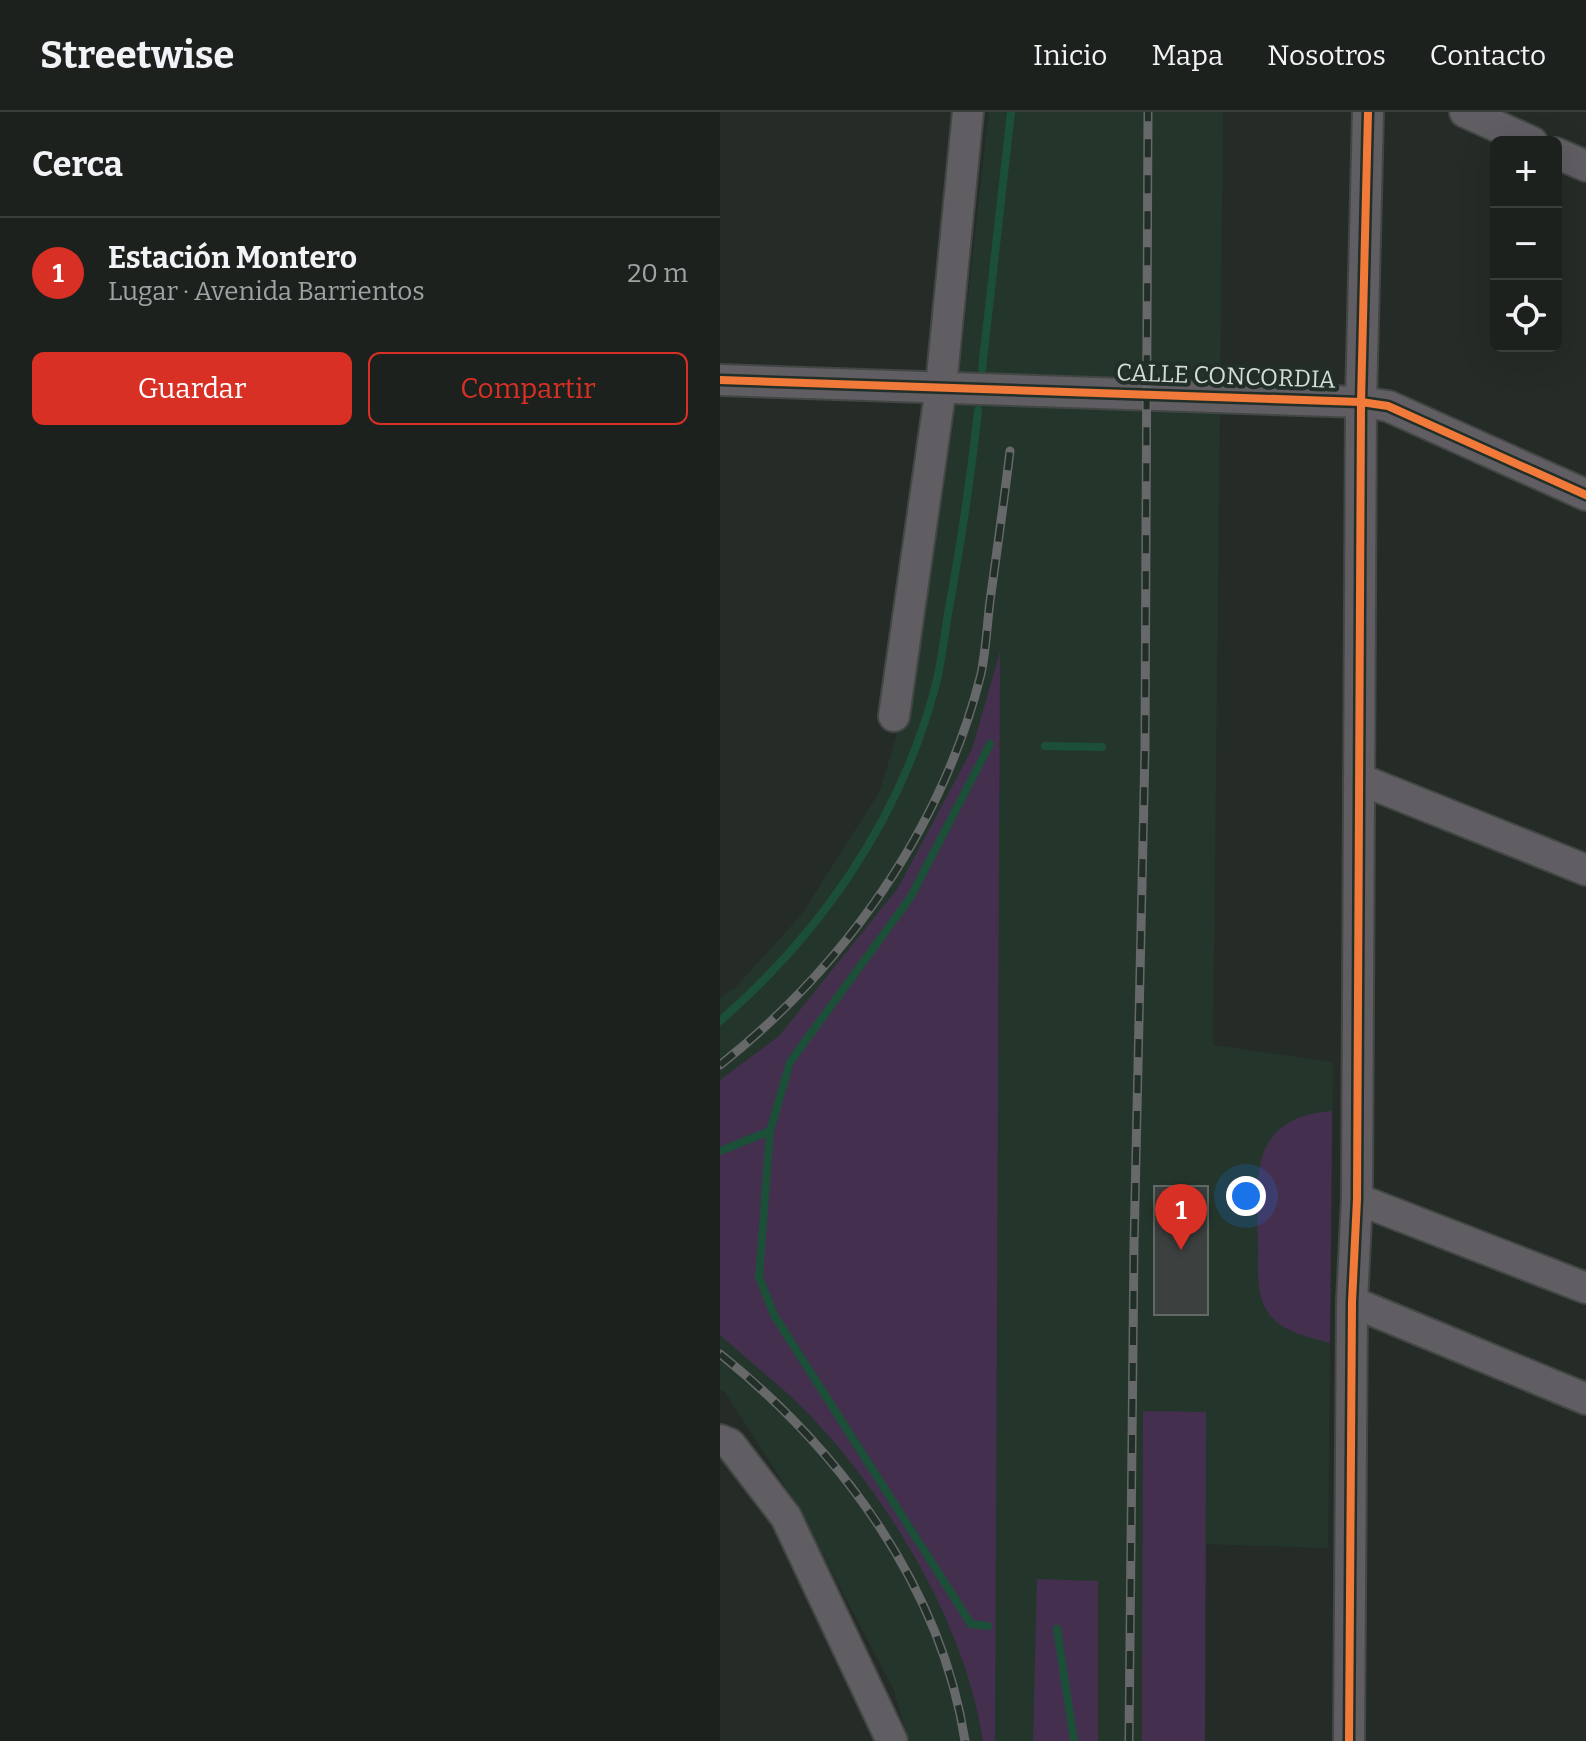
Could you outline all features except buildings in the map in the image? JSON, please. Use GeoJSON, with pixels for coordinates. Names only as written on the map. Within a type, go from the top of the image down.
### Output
{"type":"FeatureCollection","features":[{"type":"Feature","properties":{"kind":"street"},"geometry":{"type":"LineString","coordinates":[[894,716],[941,387],[968,112]]}},
{"type":"Feature","properties":{"kind":"street"},"geometry":{"type":"LineString","coordinates":[[1349,1741],[1352,1302],[1357,1199],[1361,402],[1368,112]]}},
{"type":"Feature","properties":{"kind":"street"},"geometry":{"type":"LineString","coordinates":[[1465,112],[1519,136]]}},
{"type":"Feature","properties":{"kind":"street"},"geometry":{"type":"LineString","coordinates":[[1562,156],[1586,166]]}},
{"type":"Feature","properties":{"kind":"street","name":"CALLE CONCORDIA"},"geometry":{"type":"LineString","coordinates":[[720,380],[1361,402],[1388,406],[1586,495]]}},
{"type":"Feature","properties":{"kind":"street"},"geometry":{"type":"LineString","coordinates":[[1359,779],[1586,870]]}},
{"type":"Feature","properties":{"kind":"street"},"geometry":{"type":"LineString","coordinates":[[1357,1199],[1586,1288]]}},
{"type":"Feature","properties":{"kind":"street"},"geometry":{"type":"LineString","coordinates":[[1352,1302],[1586,1399]]}},
{"type":"Feature","properties":{"kind":"street"},"geometry":{"type":"LineString","coordinates":[[720,1440],[738,1453],[786,1517],[892,1741]]}},
{"type":"Feature","properties":{"kind":"shaded area"},"geometry":{"type":"Polygon","coordinates":[[[989,112],[1223,112],[1213,1045],[1333,1062],[1328,1548],[1206,1544],[1205,1741],[909,1741],[893,1688],[795,1501],[725,1392],[720,1390],[720,998],[735,988],[802,914],[880,791],[917,667],[954,421],[989,112]]]}},
{"type":"Feature","properties":{"kind":"shaded area"},"geometry":{"type":"Polygon","coordinates":[[[1000,652],[995,1741],[983,1741],[974,1697],[959,1652],[919,1564],[894,1523],[867,1483],[807,1412],[720,1335],[720,1080],[779,1036],[898,888],[972,749],[1000,652]]]}},
{"type":"Feature","properties":{"kind":"shaded area"},"geometry":{"type":"Polygon","coordinates":[[[1332,1111],[1330,1343],[1290,1330],[1276,1321],[1265,1307],[1258,1281],[1257,1196],[1263,1155],[1271,1139],[1284,1125],[1304,1116],[1332,1111]]]}},
{"type":"Feature","properties":{"kind":"shaded area"},"geometry":{"type":"Polygon","coordinates":[[[1143,1411],[1206,1412],[1205,1741],[1142,1741],[1143,1411]]]}},
{"type":"Feature","properties":{"kind":"shaded area"},"geometry":{"type":"Polygon","coordinates":[[[1037,1579],[1098,1581],[1098,1741],[1033,1741],[1037,1579]]]}},
{"type":"Feature","properties":{"kind":"waterway"},"geometry":{"type":"LineString","coordinates":[[982,369],[1011,112]]}},
{"type":"Feature","properties":{"kind":"waterway"},"geometry":{"type":"LineString","coordinates":[[720,1021],[791,951],[822,913],[877,830],[900,785],[919,739],[939,670],[978,410]]}},
{"type":"Feature","properties":{"kind":"waterway"},"geometry":{"type":"LineString","coordinates":[[770,1131],[790,1062],[910,898],[990,744]]}},
{"type":"Feature","properties":{"kind":"waterway"},"geometry":{"type":"LineString","coordinates":[[1045,746],[1102,747]]}},
{"type":"Feature","properties":{"kind":"waterway"},"geometry":{"type":"LineString","coordinates":[[720,1151],[770,1131],[759,1277],[774,1315],[971,1624],[988,1626]]}},
{"type":"Feature","properties":{"kind":"waterway"},"geometry":{"type":"LineString","coordinates":[[1057,1629],[1074,1741]]}},
{"type":"Feature","properties":{"kind":"railway"},"geometry":{"type":"LineString","coordinates":[[1129,1741],[1134,1246],[1145,749],[1148,112]]}},
{"type":"Feature","properties":{"kind":"railway"},"geometry":{"type":"LineString","coordinates":[[720,1065],[766,1026],[847,939],[914,840],[941,787],[964,731],[981,674],[1010,451]]}},
{"type":"Feature","properties":{"kind":"railway"},"geometry":{"type":"LineString","coordinates":[[720,1354],[806,1433],[878,1525],[909,1576],[933,1629],[953,1684],[965,1741]]}},
{"type":"Feature","properties":{"kind":"cycle path"},"geometry":{"type":"LineString","coordinates":[[1349,1741],[1352,1302],[1357,1199],[1361,402],[1368,112]]}},
{"type":"Feature","properties":{"kind":"cycle path"},"geometry":{"type":"LineString","coordinates":[[720,380],[1361,402],[1388,406],[1586,495]]}},
{"type":"Feature","properties":{"kind":"place","name":"Estación Montero"},"geometry":{"type":"Point","coordinates":[1181,1250]}}]}
